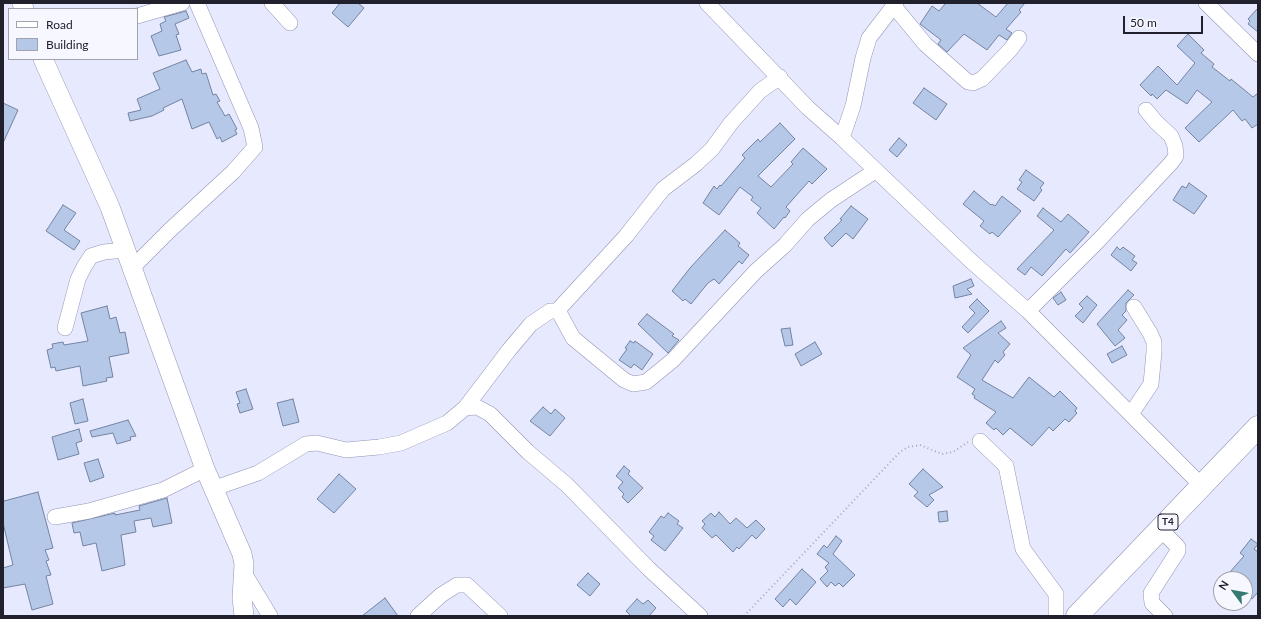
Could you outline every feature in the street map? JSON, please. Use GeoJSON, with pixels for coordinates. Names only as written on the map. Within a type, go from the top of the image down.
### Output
{"type":"FeatureCollection","features":[{"type":"Feature","properties":{"kind":"highway","name":"T4"},"geometry":{"type":"LineString","coordinates":[[1078,616],[1258,427]]}},
{"type":"Feature","properties":{"kind":"main road"},"geometry":{"type":"LineString","coordinates":[[43,60],[95,172],[132,268],[205,469],[215,488],[242,554],[244,572],[242,598],[244,616]]}},
{"type":"Feature","properties":{"kind":"street"},"geometry":{"type":"LineString","coordinates":[[138,16],[182,3]]}},
{"type":"Feature","properties":{"kind":"street"},"geometry":{"type":"LineString","coordinates":[[132,268],[170,230],[233,172],[255,147],[252,128],[196,3]]}},
{"type":"Feature","properties":{"kind":"street"},"geometry":{"type":"LineString","coordinates":[[272,3],[290,23]]}},
{"type":"Feature","properties":{"kind":"street"},"geometry":{"type":"LineString","coordinates":[[707,3],[780,77],[808,108],[842,138],[971,261],[1028,311],[1202,486]]}},
{"type":"Feature","properties":{"kind":"street"},"geometry":{"type":"LineString","coordinates":[[1206,3],[1258,54]]}},
{"type":"Feature","properties":{"kind":"street"},"geometry":{"type":"LineString","coordinates":[[842,138],[853,106],[863,58],[869,38],[894,4],[925,44],[968,82],[973,83],[982,79],[1010,50],[1019,38]]}},
{"type":"Feature","properties":{"kind":"street"},"geometry":{"type":"LineString","coordinates":[[215,488],[258,473],[306,444],[316,443],[346,450],[361,450],[411,440],[433,428],[447,423],[465,408],[509,350],[531,324],[541,315],[550,311],[557,311],[626,236],[663,189],[696,164],[712,149],[731,123],[760,91],[780,77]]}},
{"type":"Feature","properties":{"kind":"street"},"geometry":{"type":"LineString","coordinates":[[1028,311],[1060,277],[1100,240],[1176,156],[1175,146],[1171,136],[1146,110]]}},
{"type":"Feature","properties":{"kind":"street"},"geometry":{"type":"LineString","coordinates":[[557,311],[573,338],[624,380],[633,384],[646,382],[673,360],[756,271],[785,245],[808,219],[831,200],[875,171]]}},
{"type":"Feature","properties":{"kind":"street"},"geometry":{"type":"LineString","coordinates":[[65,328],[78,279],[91,256],[104,252],[125,250]]}},
{"type":"Feature","properties":{"kind":"street"},"geometry":{"type":"LineString","coordinates":[[1131,414],[1151,384],[1154,352],[1154,342],[1134,307]]}},
{"type":"Feature","properties":{"kind":"street"},"geometry":{"type":"LineString","coordinates":[[482,387],[490,414]]}},
{"type":"Feature","properties":{"kind":"street"},"geometry":{"type":"LineString","coordinates":[[465,408],[477,408],[490,414],[528,452],[567,485],[649,569],[700,616]]}},
{"type":"Feature","properties":{"kind":"street"},"geometry":{"type":"LineString","coordinates":[[975,441],[1006,466],[1023,549],[1056,594],[1056,616]]}},
{"type":"Feature","properties":{"kind":"street"},"geometry":{"type":"LineString","coordinates":[[55,517],[89,511],[163,490],[205,469]]}},
{"type":"Feature","properties":{"kind":"street"},"geometry":{"type":"LineString","coordinates":[[1161,530],[1178,547],[1178,551],[1151,593],[1152,603],[1165,616]]}},
{"type":"Feature","properties":{"kind":"street"},"geometry":{"type":"LineString","coordinates":[[244,572],[270,616]]}},
{"type":"Feature","properties":{"kind":"street"},"geometry":{"type":"LineString","coordinates":[[418,616],[441,595],[457,584],[467,585],[500,616]]}},
{"type":"Feature","properties":{"kind":"path"},"geometry":{"type":"LineString","coordinates":[[744,616],[900,452],[908,447],[920,445],[942,454],[953,452],[975,441]]}},
{"type":"Feature","properties":{"kind":"building"},"geometry":{"type":"Polygon","coordinates":[[[340,3],[358,3],[364,8],[348,27],[332,13],[340,3]]]}},
{"type":"Feature","properties":{"kind":"building"},"geometry":{"type":"Polygon","coordinates":[[[946,3],[977,3],[996,17],[1008,3],[1025,3],[1019,10],[1021,12],[1006,29],[1012,33],[1007,40],[999,35],[987,50],[964,34],[947,52],[938,44],[941,40],[920,24],[932,6],[939,11],[946,3]]]}},
{"type":"Feature","properties":{"kind":"building"},"geometry":{"type":"Polygon","coordinates":[[[1258,8],[1258,32],[1248,24],[1250,21],[1248,19],[1258,8]]]}},
{"type":"Feature","properties":{"kind":"building"},"geometry":{"type":"Polygon","coordinates":[[[186,11],[189,18],[175,24],[179,34],[176,35],[181,50],[159,56],[151,36],[162,31],[160,24],[166,21],[164,17],[186,11]]]}},
{"type":"Feature","properties":{"kind":"building"},"geometry":{"type":"Polygon","coordinates":[[[1188,34],[1204,50],[1201,53],[1214,64],[1212,67],[1230,81],[1231,79],[1253,97],[1258,93],[1258,124],[1252,128],[1245,119],[1242,121],[1233,110],[1199,142],[1185,128],[1212,102],[1197,90],[1187,104],[1166,90],[1157,99],[1152,94],[1151,96],[1140,85],[1158,66],[1177,85],[1195,63],[1177,46],[1188,34]]]}},
{"type":"Feature","properties":{"kind":"building"},"geometry":{"type":"Polygon","coordinates":[[[186,60],[192,72],[201,69],[202,74],[206,73],[213,95],[216,94],[220,101],[217,102],[225,116],[229,114],[237,129],[235,130],[237,134],[222,142],[220,137],[217,139],[209,122],[192,129],[182,99],[163,108],[164,110],[152,116],[130,121],[128,113],[141,110],[137,99],[160,89],[153,73],[186,60]]]}},
{"type":"Feature","properties":{"kind":"building"},"geometry":{"type":"Polygon","coordinates":[[[924,88],[947,104],[936,120],[913,103],[924,88]]]}},
{"type":"Feature","properties":{"kind":"building"},"geometry":{"type":"Polygon","coordinates":[[[3,103],[18,110],[3,143],[3,103]]]}},
{"type":"Feature","properties":{"kind":"building"},"geometry":{"type":"Polygon","coordinates":[[[780,123],[795,139],[758,176],[771,187],[793,164],[791,162],[803,148],[827,169],[812,184],[809,181],[786,207],[790,211],[785,218],[784,217],[774,229],[757,213],[761,208],[751,200],[753,197],[740,187],[719,215],[703,203],[714,186],[717,189],[720,185],[721,186],[745,158],[742,155],[758,139],[760,142],[780,123]]]}},
{"type":"Feature","properties":{"kind":"building"},"geometry":{"type":"Polygon","coordinates":[[[899,138],[907,145],[897,157],[889,150],[899,138]]]}},
{"type":"Feature","properties":{"kind":"building"},"geometry":{"type":"Polygon","coordinates":[[[1026,170],[1044,183],[1040,188],[1042,190],[1034,201],[1017,189],[1022,182],[1019,180],[1026,170]]]}},
{"type":"Feature","properties":{"kind":"building"},"geometry":{"type":"Polygon","coordinates":[[[1189,183],[1207,196],[1194,214],[1173,200],[1182,186],[1186,188],[1189,183]]]}},
{"type":"Feature","properties":{"kind":"building"},"geometry":{"type":"Polygon","coordinates":[[[974,191],[991,205],[992,204],[995,206],[1002,196],[1021,211],[998,237],[992,232],[990,234],[980,226],[984,221],[963,204],[974,191]]]}},
{"type":"Feature","properties":{"kind":"building"},"geometry":{"type":"Polygon","coordinates":[[[63,205],[76,213],[64,230],[80,241],[74,250],[46,231],[63,205]]]}},
{"type":"Feature","properties":{"kind":"building"},"geometry":{"type":"Polygon","coordinates":[[[851,206],[868,219],[853,239],[846,233],[832,247],[824,238],[842,220],[840,219],[851,206]]]}},
{"type":"Feature","properties":{"kind":"building"},"geometry":{"type":"Polygon","coordinates":[[[1043,208],[1061,222],[1068,214],[1089,232],[1070,253],[1066,249],[1042,276],[1031,267],[1025,275],[1017,269],[1054,230],[1037,216],[1043,208]]]}},
{"type":"Feature","properties":{"kind":"building"},"geometry":{"type":"Polygon","coordinates":[[[725,230],[740,243],[738,246],[749,255],[742,264],[739,261],[719,284],[714,279],[708,283],[691,304],[685,299],[683,301],[672,291],[690,268],[725,230]]]}},
{"type":"Feature","properties":{"kind":"building"},"geometry":{"type":"Polygon","coordinates":[[[1117,247],[1120,250],[1123,247],[1135,256],[1132,260],[1137,263],[1131,271],[1111,255],[1117,247]]]}},
{"type":"Feature","properties":{"kind":"building"},"geometry":{"type":"Polygon","coordinates":[[[971,279],[974,286],[967,289],[972,294],[955,298],[953,286],[971,279]]]}},
{"type":"Feature","properties":{"kind":"building"},"geometry":{"type":"Polygon","coordinates":[[[1128,290],[1134,295],[1126,303],[1126,311],[1122,315],[1127,320],[1118,330],[1125,338],[1115,346],[1097,324],[1128,290]]]}},
{"type":"Feature","properties":{"kind":"building"},"geometry":{"type":"Polygon","coordinates":[[[1061,292],[1066,300],[1058,305],[1053,298],[1061,292]]]}},
{"type":"Feature","properties":{"kind":"building"},"geometry":{"type":"Polygon","coordinates":[[[1087,296],[1097,305],[1083,323],[1075,316],[1083,308],[1079,304],[1087,296]]]}},
{"type":"Feature","properties":{"kind":"building"},"geometry":{"type":"Polygon","coordinates":[[[977,299],[989,311],[968,333],[962,327],[975,313],[969,307],[977,299]]]}},
{"type":"Feature","properties":{"kind":"building"},"geometry":{"type":"Polygon","coordinates":[[[107,306],[110,319],[116,317],[120,333],[125,332],[129,353],[109,357],[113,377],[106,378],[107,381],[83,386],[80,366],[56,371],[55,367],[51,368],[47,350],[53,348],[52,344],[63,342],[64,345],[88,341],[81,313],[107,306]]]}},
{"type":"Feature","properties":{"kind":"building"},"geometry":{"type":"Polygon","coordinates":[[[647,314],[674,334],[672,336],[679,340],[668,353],[638,324],[647,314]]]}},
{"type":"Feature","properties":{"kind":"building"},"geometry":{"type":"Polygon","coordinates":[[[1001,321],[1006,328],[998,333],[1010,344],[1003,352],[1005,355],[998,363],[995,360],[982,380],[1013,398],[1029,377],[1054,397],[1060,391],[1077,408],[1075,411],[1077,413],[1069,422],[1065,419],[1053,431],[1049,427],[1032,446],[1010,428],[1003,435],[996,428],[994,430],[986,423],[996,412],[974,398],[975,396],[972,394],[975,389],[957,377],[971,355],[963,348],[1001,321]]]}},
{"type":"Feature","properties":{"kind":"building"},"geometry":{"type":"Polygon","coordinates":[[[790,328],[793,345],[785,346],[781,329],[790,328]]]}},
{"type":"Feature","properties":{"kind":"building"},"geometry":{"type":"Polygon","coordinates":[[[630,341],[634,343],[635,341],[653,354],[642,370],[634,364],[631,368],[619,360],[627,349],[625,348],[630,341]]]}},
{"type":"Feature","properties":{"kind":"building"},"geometry":{"type":"Polygon","coordinates":[[[815,342],[822,354],[801,366],[795,354],[815,342]]]}},
{"type":"Feature","properties":{"kind":"building"},"geometry":{"type":"Polygon","coordinates":[[[1122,346],[1127,355],[1112,363],[1107,354],[1122,346]]]}},
{"type":"Feature","properties":{"kind":"building"},"geometry":{"type":"Polygon","coordinates":[[[246,389],[253,409],[240,413],[237,404],[240,403],[236,392],[246,389]]]}},
{"type":"Feature","properties":{"kind":"building"},"geometry":{"type":"Polygon","coordinates":[[[83,399],[88,421],[75,424],[70,403],[83,399]]]}},
{"type":"Feature","properties":{"kind":"building"},"geometry":{"type":"Polygon","coordinates":[[[293,399],[299,422],[283,426],[277,403],[293,399]]]}},
{"type":"Feature","properties":{"kind":"building"},"geometry":{"type":"Polygon","coordinates":[[[543,407],[551,414],[555,409],[565,418],[550,436],[530,421],[543,407]]]}},
{"type":"Feature","properties":{"kind":"building"},"geometry":{"type":"Polygon","coordinates":[[[128,420],[136,436],[130,437],[131,440],[117,444],[113,433],[92,437],[90,431],[128,420]]]}},
{"type":"Feature","properties":{"kind":"building"},"geometry":{"type":"Polygon","coordinates":[[[79,429],[82,441],[76,443],[79,454],[58,460],[52,437],[79,429]]]}},
{"type":"Feature","properties":{"kind":"building"},"geometry":{"type":"Polygon","coordinates":[[[98,459],[104,477],[90,482],[84,463],[98,459]]]}},
{"type":"Feature","properties":{"kind":"building"},"geometry":{"type":"Polygon","coordinates":[[[624,466],[630,471],[628,474],[643,488],[628,503],[622,497],[624,494],[618,488],[623,482],[616,476],[624,466]]]}},
{"type":"Feature","properties":{"kind":"building"},"geometry":{"type":"Polygon","coordinates":[[[923,469],[943,487],[929,495],[934,500],[927,507],[914,496],[918,492],[909,484],[923,469]]]}},
{"type":"Feature","properties":{"kind":"building"},"geometry":{"type":"Polygon","coordinates":[[[339,474],[356,489],[334,513],[317,499],[339,474]]]}},
{"type":"Feature","properties":{"kind":"building"},"geometry":{"type":"Polygon","coordinates":[[[38,492],[53,548],[45,550],[49,560],[46,561],[51,575],[46,576],[53,604],[32,610],[25,584],[3,588],[3,568],[13,565],[3,523],[3,503],[4,501],[38,492]]]}},
{"type":"Feature","properties":{"kind":"building"},"geometry":{"type":"Polygon","coordinates":[[[167,498],[172,523],[153,527],[151,518],[134,521],[136,532],[121,535],[125,565],[102,571],[96,543],[83,546],[80,532],[74,533],[72,523],[115,513],[115,515],[140,510],[139,506],[167,498]]]}},
{"type":"Feature","properties":{"kind":"building"},"geometry":{"type":"Polygon","coordinates":[[[947,511],[948,521],[939,522],[938,512],[947,511]]]}},
{"type":"Feature","properties":{"kind":"building"},"geometry":{"type":"Polygon","coordinates":[[[719,512],[730,524],[736,518],[747,528],[756,520],[765,529],[756,539],[752,535],[739,549],[737,547],[733,552],[716,535],[712,538],[702,528],[705,524],[702,521],[711,513],[715,517],[719,512]]]}},
{"type":"Feature","properties":{"kind":"building"},"geometry":{"type":"Polygon","coordinates":[[[668,513],[679,521],[677,524],[683,528],[665,551],[651,540],[654,536],[649,532],[661,516],[664,518],[668,513]]]}},
{"type":"Feature","properties":{"kind":"building"},"geometry":{"type":"Polygon","coordinates":[[[836,536],[842,541],[833,554],[855,575],[843,587],[839,583],[835,586],[831,582],[827,587],[820,579],[828,571],[825,567],[829,563],[817,554],[824,545],[827,548],[836,536]]]}},
{"type":"Feature","properties":{"kind":"building"},"geometry":{"type":"Polygon","coordinates":[[[1251,539],[1258,544],[1254,549],[1258,552],[1258,592],[1253,598],[1253,571],[1231,571],[1244,556],[1240,553],[1251,539]]]}},
{"type":"Feature","properties":{"kind":"building"},"geometry":{"type":"Polygon","coordinates":[[[802,569],[816,582],[796,605],[790,599],[783,607],[775,599],[802,569]]]}},
{"type":"Feature","properties":{"kind":"building"},"geometry":{"type":"Polygon","coordinates":[[[588,573],[600,584],[590,596],[577,585],[588,573]]]}},
{"type":"Feature","properties":{"kind":"building"},"geometry":{"type":"Polygon","coordinates":[[[385,598],[398,616],[362,616],[385,598]]]}},
{"type":"Feature","properties":{"kind":"building"},"geometry":{"type":"Polygon","coordinates":[[[637,599],[643,604],[648,600],[656,608],[649,616],[631,616],[626,611],[637,599]]]}}]}
